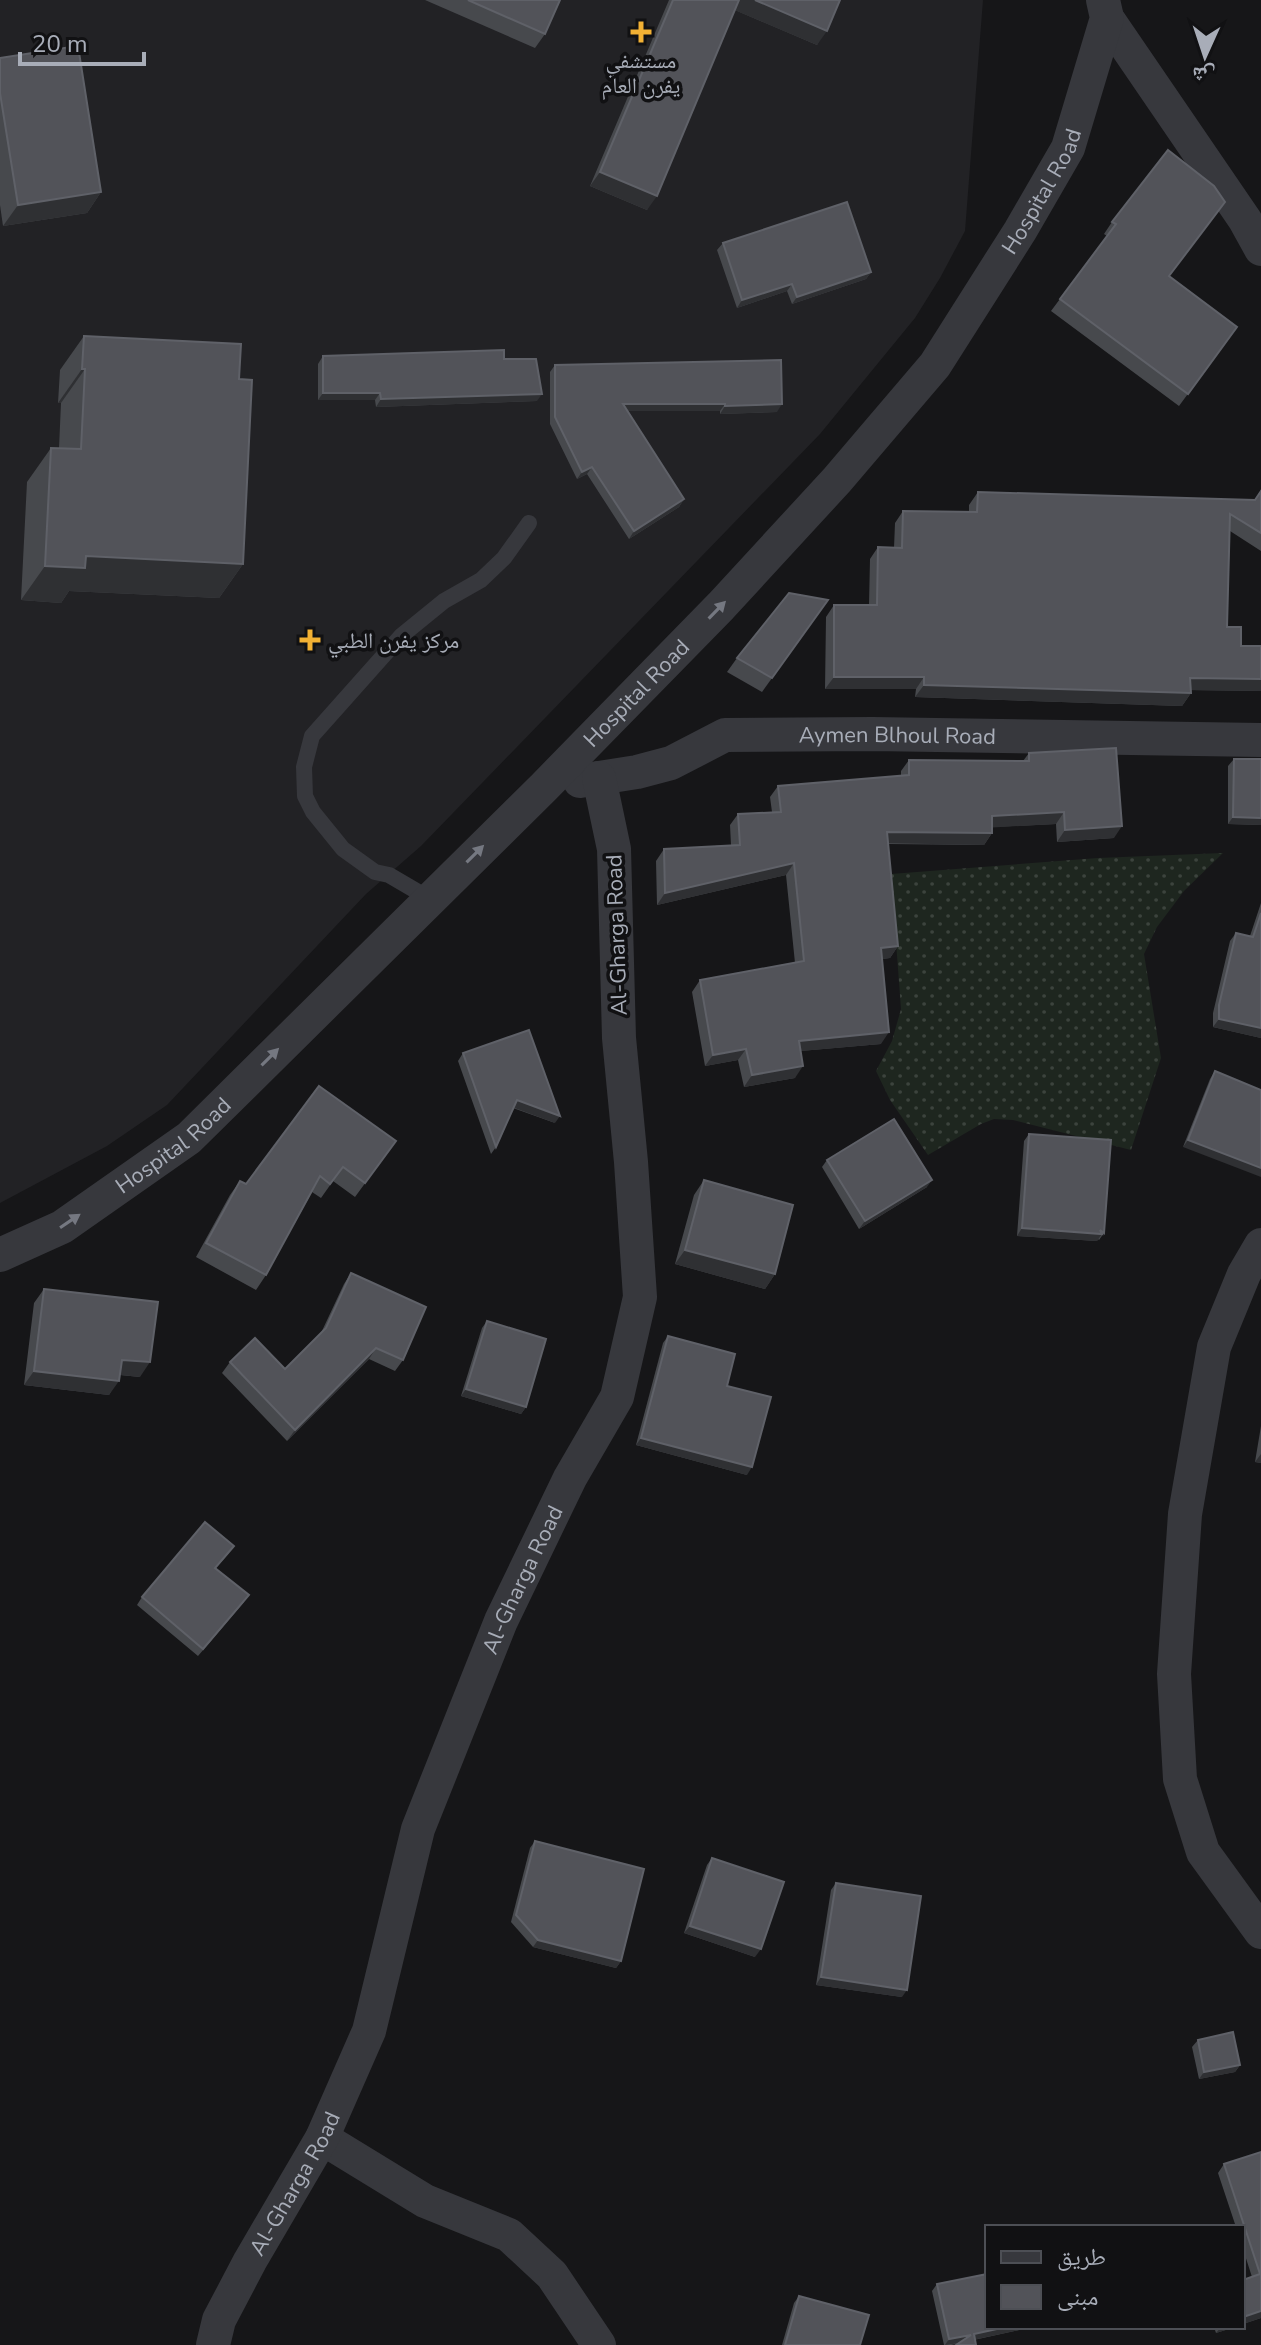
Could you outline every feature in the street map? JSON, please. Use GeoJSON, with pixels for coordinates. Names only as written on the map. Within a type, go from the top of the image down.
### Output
{"type":"FeatureCollection","features":[{"type":"Feature","properties":{"kind":"street"},"geometry":{"type":"LineString","coordinates":[[1105,9],[1261,249]]}},
{"type":"Feature","properties":{"kind":"street","name":"Hospital Road"},"geometry":{"type":"LineString","coordinates":[[0,1255],[62,1227],[189,1138],[544,787],[732,595],[837,480],[935,365],[1020,231],[1068,148],[1105,9]]}},
{"type":"Feature","properties":{"kind":"street","name":"Aymen Blhoul Road"},"geometry":{"type":"LineString","coordinates":[[544,787],[671,763],[725,735],[1261,740]]}},
{"type":"Feature","properties":{"kind":"street","name":"Al-Gharga Road"},"geometry":{"type":"LineString","coordinates":[[213,2345],[219,2320],[322,2138],[369,2031],[418,1829],[501,1621],[570,1478],[617,1397],[640,1297],[619,1038],[614,849],[599,778]]}},
{"type":"Feature","properties":{"kind":"street"},"geometry":{"type":"LineString","coordinates":[[1261,1245],[1244,1274],[1214,1347],[1185,1514],[1174,1674],[1180,1779],[1203,1852],[1261,1932]]}},
{"type":"Feature","properties":{"kind":"street"},"geometry":{"type":"LineString","coordinates":[[322,2138],[425,2201],[509,2235],[552,2275],[599,2345]]}},
{"type":"Feature","properties":{"kind":"lane"},"geometry":{"type":"LineString","coordinates":[[430,899],[389,875],[375,872],[343,849],[313,812],[305,796],[304,767],[312,736],[401,636],[444,601],[481,580],[504,558],[529,523]]}},
{"type":"Feature","properties":{"kind":"shaded area","name":"مركز يفرن الطبي"},"geometry":{"type":"Polygon","coordinates":[[[0,0],[983,0],[965,231],[915,318],[820,434],[421,846],[366,894],[167,1105],[107,1146],[0,1203],[0,0]]]}},
{"type":"Feature","properties":{"kind":"shaded area"},"geometry":{"type":"Polygon","coordinates":[[[1223,853],[1184,891],[1157,927],[1144,954],[1161,1058],[1131,1150],[1013,1120],[994,1119],[928,1155],[890,1100],[876,1071],[892,1041],[901,1009],[891,874],[1098,858],[1223,853]]]}},
{"type":"Feature","properties":{"kind":"building"},"geometry":{"type":"Polygon","coordinates":[[[468,0],[560,0],[545,34],[468,0]]]}},
{"type":"Feature","properties":{"kind":"building"},"geometry":{"type":"Polygon","coordinates":[[[673,0],[739,0],[657,196],[600,172],[673,0]]]}},
{"type":"Feature","properties":{"kind":"building"},"geometry":{"type":"Polygon","coordinates":[[[755,0],[840,0],[827,31],[755,0]]]}},
{"type":"Feature","properties":{"kind":"building"},"geometry":{"type":"Polygon","coordinates":[[[78,46],[101,192],[18,205],[0,93],[0,58],[78,46]]]}},
{"type":"Feature","properties":{"kind":"building"},"geometry":{"type":"Polygon","coordinates":[[[1168,150],[1214,186],[1225,202],[1169,276],[1237,327],[1188,394],[1060,299],[1116,224],[1112,222],[1168,150]]]}},
{"type":"Feature","properties":{"kind":"building"},"geometry":{"type":"Polygon","coordinates":[[[847,202],[871,272],[797,297],[792,284],[742,300],[723,243],[847,202]]]}},
{"type":"Feature","properties":{"kind":"building"},"geometry":{"type":"Polygon","coordinates":[[[84,336],[241,344],[239,379],[252,380],[243,564],[86,556],[85,568],[45,566],[51,448],[81,449],[84,336]]]}},
{"type":"Feature","properties":{"kind":"building"},"geometry":{"type":"Polygon","coordinates":[[[504,350],[504,359],[536,359],[542,394],[381,399],[380,393],[323,393],[323,356],[504,350]]]}},
{"type":"Feature","properties":{"kind":"building"},"geometry":{"type":"Polygon","coordinates":[[[781,360],[782,404],[623,404],[684,499],[634,531],[592,467],[582,472],[555,417],[555,365],[781,360]]]}},
{"type":"Feature","properties":{"kind":"building"},"geometry":{"type":"Polygon","coordinates":[[[1261,491],[1261,533],[1230,514],[1227,627],[1241,627],[1241,646],[1261,646],[1261,679],[1190,678],[1191,693],[924,685],[924,677],[834,677],[834,605],[877,605],[878,547],[902,548],[903,511],[977,512],[978,492],[1255,500],[1261,491]]]}},
{"type":"Feature","properties":{"kind":"building"},"geometry":{"type":"Polygon","coordinates":[[[789,593],[828,600],[772,678],[737,658],[789,593]]]}},
{"type":"Feature","properties":{"kind":"building"},"geometry":{"type":"Polygon","coordinates":[[[1116,748],[1122,826],[1065,830],[1064,812],[992,816],[992,833],[887,832],[898,946],[881,948],[889,1032],[799,1041],[803,1066],[752,1075],[746,1049],[713,1055],[700,980],[804,961],[794,863],[665,893],[664,849],[740,845],[738,814],[781,812],[778,786],[909,775],[909,760],[1029,761],[1029,753],[1116,748]]]}},
{"type":"Feature","properties":{"kind":"building"},"geometry":{"type":"Polygon","coordinates":[[[1234,759],[1261,759],[1261,818],[1233,817],[1234,759]]]}},
{"type":"Feature","properties":{"kind":"building"},"geometry":{"type":"Polygon","coordinates":[[[1261,913],[1261,1028],[1219,1019],[1219,1005],[1236,933],[1253,937],[1261,913]]]}},
{"type":"Feature","properties":{"kind":"building"},"geometry":{"type":"Polygon","coordinates":[[[529,1030],[560,1116],[517,1100],[496,1147],[463,1053],[529,1030]]]}},
{"type":"Feature","properties":{"kind":"building"},"geometry":{"type":"Polygon","coordinates":[[[1215,1071],[1261,1090],[1261,1168],[1188,1140],[1215,1071]]]}},
{"type":"Feature","properties":{"kind":"building"},"geometry":{"type":"Polygon","coordinates":[[[319,1086],[396,1141],[365,1183],[343,1167],[330,1184],[320,1176],[266,1275],[206,1243],[240,1181],[246,1184],[319,1086]]]}},
{"type":"Feature","properties":{"kind":"building"},"geometry":{"type":"Polygon","coordinates":[[[894,1119],[932,1180],[865,1221],[827,1160],[894,1119]]]}},
{"type":"Feature","properties":{"kind":"building"},"geometry":{"type":"Polygon","coordinates":[[[1029,1134],[1111,1140],[1104,1233],[1100,1230],[1102,1234],[1022,1228],[1029,1134]]]}},
{"type":"Feature","properties":{"kind":"building"},"geometry":{"type":"Polygon","coordinates":[[[704,1180],[793,1205],[775,1274],[685,1250],[704,1180]]]}},
{"type":"Feature","properties":{"kind":"building"},"geometry":{"type":"Polygon","coordinates":[[[351,1273],[426,1307],[403,1360],[376,1348],[295,1430],[230,1362],[255,1338],[285,1369],[326,1328],[351,1273]]]}},
{"type":"Feature","properties":{"kind":"building"},"geometry":{"type":"Polygon","coordinates":[[[44,1289],[158,1302],[150,1362],[122,1360],[119,1381],[34,1371],[44,1289]]]}},
{"type":"Feature","properties":{"kind":"building"},"geometry":{"type":"Polygon","coordinates":[[[487,1321],[546,1339],[526,1407],[466,1389],[487,1321]]]}},
{"type":"Feature","properties":{"kind":"building"},"geometry":{"type":"Polygon","coordinates":[[[668,1336],[735,1354],[727,1386],[771,1397],[752,1467],[641,1438],[668,1336]]]}},
{"type":"Feature","properties":{"kind":"building"},"geometry":{"type":"Polygon","coordinates":[[[205,1522],[234,1546],[215,1568],[249,1595],[203,1649],[142,1597],[205,1522]]]}},
{"type":"Feature","properties":{"kind":"building"},"geometry":{"type":"Polygon","coordinates":[[[535,1841],[644,1869],[621,1961],[538,1940],[516,1915],[535,1841]]]}},
{"type":"Feature","properties":{"kind":"building"},"geometry":{"type":"Polygon","coordinates":[[[712,1858],[784,1882],[761,1949],[690,1926],[712,1858]]]}},
{"type":"Feature","properties":{"kind":"building"},"geometry":{"type":"Polygon","coordinates":[[[836,1883],[921,1896],[907,1990],[821,1977],[836,1883]]]}},
{"type":"Feature","properties":{"kind":"building"},"geometry":{"type":"Polygon","coordinates":[[[1233,2032],[1240,2065],[1204,2072],[1198,2040],[1233,2032]]]}},
{"type":"Feature","properties":{"kind":"building"},"geometry":{"type":"Polygon","coordinates":[[[1261,2152],[1261,2311],[1245,2316],[1245,2279],[1260,2274],[1224,2164],[1261,2152]]]}},
{"type":"Feature","properties":{"kind":"building"},"geometry":{"type":"Polygon","coordinates":[[[985,2274],[985,2329],[997,2329],[974,2334],[976,2345],[956,2345],[971,2335],[949,2339],[937,2284],[985,2274]]]}},
{"type":"Feature","properties":{"kind":"building"},"geometry":{"type":"Polygon","coordinates":[[[799,2296],[869,2315],[860,2345],[785,2345],[799,2296]]]}},
{"type":"Feature","properties":{"kind":"place","name":"مستشفي يفرن العام"},"geometry":{"type":"Point","coordinates":[641,32]}},
{"type":"Feature","properties":{"kind":"place","name":"مركز يفرن الطبي"},"geometry":{"type":"Point","coordinates":[310,640]}}]}
